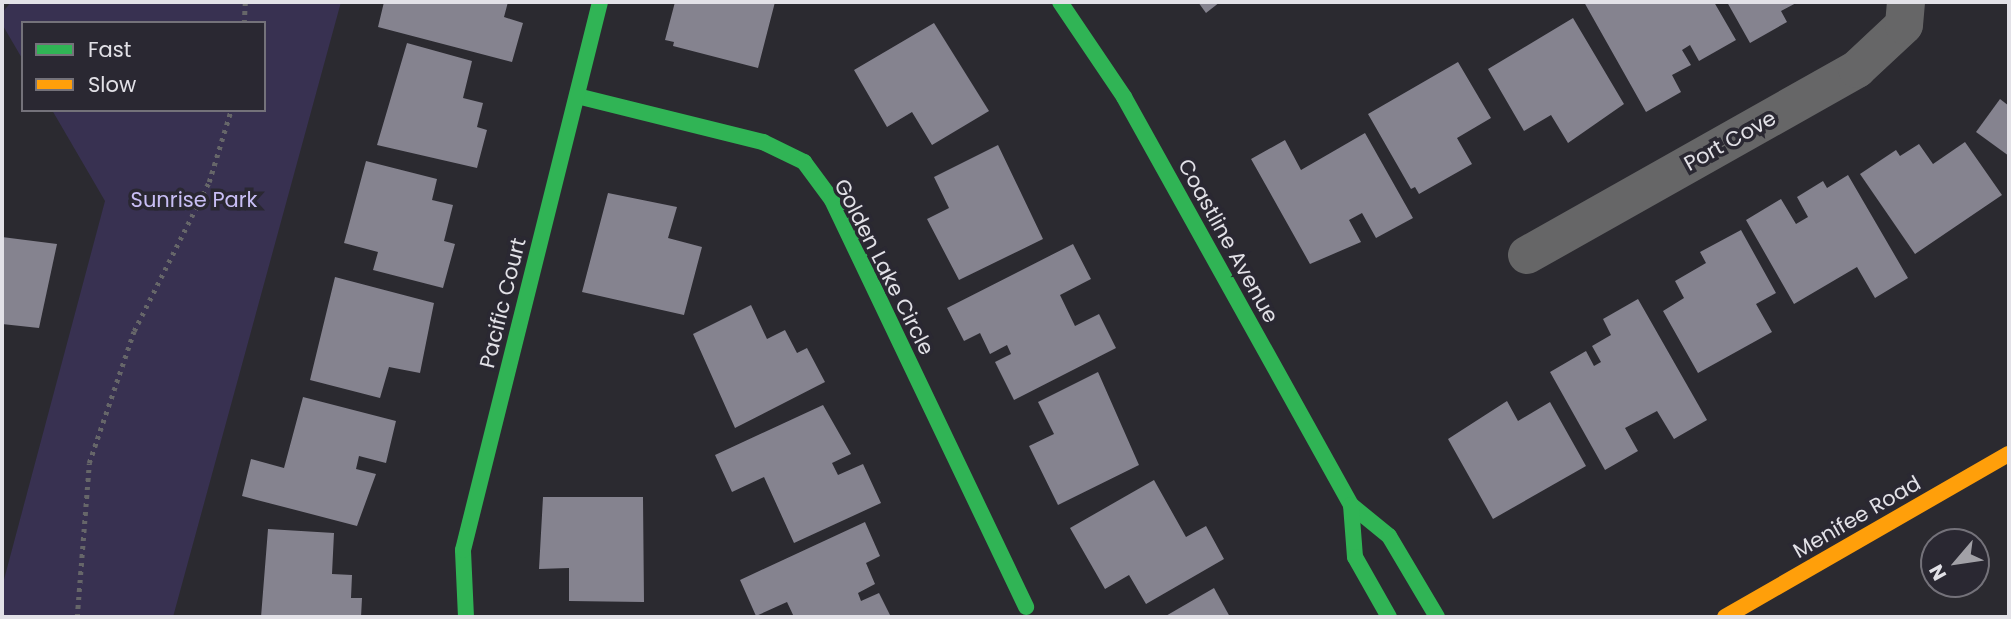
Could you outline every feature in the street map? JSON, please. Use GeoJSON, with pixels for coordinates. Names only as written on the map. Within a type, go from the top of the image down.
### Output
{"type":"FeatureCollection","features":[{"type":"Feature","properties":{"kind":"street","name":"Pacific Court"},"geometry":{"type":"LineString","coordinates":[[466,617],[463,550],[600,2]]}},
{"type":"Feature","properties":{"kind":"street","name":"Coastline Avenue"},"geometry":{"type":"LineString","coordinates":[[1060,2],[1124,97],[1351,505],[1389,536],[1437,617]]}},
{"type":"Feature","properties":{"kind":"street","name":"Port Cove"},"geometry":{"type":"LineString","coordinates":[[1527,255],[1857,69],[1903,25],[1906,2]]}},
{"type":"Feature","properties":{"kind":"street","name":"Golden Lake Circle"},"geometry":{"type":"LineString","coordinates":[[577,96],[763,142],[804,162],[832,200],[1026,607]]}},
{"type":"Feature","properties":{"kind":"street","name":"Menifee Road"},"geometry":{"type":"LineString","coordinates":[[1725,617],[2009,454]]}},
{"type":"Feature","properties":{"kind":"street","name":"Coastline Avenue"},"geometry":{"type":"LineString","coordinates":[[1351,505],[1355,557],[1389,617]]}},
{"type":"Feature","properties":{"kind":"path"},"geometry":{"type":"LineString","coordinates":[[244,21],[245,2]]}},
{"type":"Feature","properties":{"kind":"path"},"geometry":{"type":"LineString","coordinates":[[77,617],[89,463],[134,331],[209,182],[230,112]]}},
{"type":"Feature","properties":{"kind":"green space","name":"Sunrise Park"},"geometry":{"type":"Polygon","coordinates":[[[11,2],[341,2],[173,617],[2,617],[2,587],[105,201],[53,112],[266,112],[266,21],[21,21],[21,57],[2,24],[2,13],[11,2]]]}},
{"type":"Feature","properties":{"kind":"building"},"geometry":{"type":"Polygon","coordinates":[[[384,2],[508,2],[504,17],[523,23],[512,62],[378,27],[384,2]]]}},
{"type":"Feature","properties":{"kind":"building"},"geometry":{"type":"Polygon","coordinates":[[[675,2],[775,2],[758,68],[673,46],[674,42],[665,40],[675,2]]]}},
{"type":"Feature","properties":{"kind":"building"},"geometry":{"type":"Polygon","coordinates":[[[1198,2],[1220,2],[1206,13],[1198,2]]]}},
{"type":"Feature","properties":{"kind":"building"},"geometry":{"type":"Polygon","coordinates":[[[1584,2],[1714,2],[1736,40],[1699,61],[1690,45],[1682,50],[1691,65],[1672,75],[1681,92],[1646,112],[1584,2]]]}},
{"type":"Feature","properties":{"kind":"building"},"geometry":{"type":"Polygon","coordinates":[[[1727,2],[1798,2],[1781,11],[1787,22],[1750,43],[1727,2]]]}},
{"type":"Feature","properties":{"kind":"building"},"geometry":{"type":"Polygon","coordinates":[[[1573,18],[1624,104],[1568,143],[1551,115],[1524,131],[1488,69],[1573,18]]]}},
{"type":"Feature","properties":{"kind":"building"},"geometry":{"type":"Polygon","coordinates":[[[934,23],[989,111],[932,145],[912,112],[887,127],[854,70],[934,23]]]}},
{"type":"Feature","properties":{"kind":"building"},"geometry":{"type":"Polygon","coordinates":[[[407,43],[472,61],[463,98],[483,103],[477,127],[487,130],[477,168],[377,145],[407,43]]]}},
{"type":"Feature","properties":{"kind":"building"},"geometry":{"type":"Polygon","coordinates":[[[1458,62],[1491,118],[1457,138],[1472,164],[1419,194],[1415,187],[1411,189],[1368,114],[1458,62]]]}},
{"type":"Feature","properties":{"kind":"building"},"geometry":{"type":"Polygon","coordinates":[[[2000,99],[2009,106],[2009,156],[1976,132],[2000,99]]]}},
{"type":"Feature","properties":{"kind":"building"},"geometry":{"type":"Polygon","coordinates":[[[1365,133],[1413,218],[1376,238],[1362,213],[1349,220],[1361,242],[1310,264],[1251,159],[1285,140],[1301,170],[1365,133]]]}},
{"type":"Feature","properties":{"kind":"building"},"geometry":{"type":"Polygon","coordinates":[[[1965,142],[2002,195],[1915,254],[1860,174],[1896,150],[1900,156],[1919,144],[1933,164],[1965,142]]]}},
{"type":"Feature","properties":{"kind":"building"},"geometry":{"type":"Polygon","coordinates":[[[998,145],[1043,239],[959,280],[927,219],[949,208],[934,177],[998,145]]]}},
{"type":"Feature","properties":{"kind":"building"},"geometry":{"type":"Polygon","coordinates":[[[366,161],[437,179],[432,200],[453,205],[444,241],[455,244],[443,288],[373,270],[378,252],[344,243],[366,161]]]}},
{"type":"Feature","properties":{"kind":"building"},"geometry":{"type":"Polygon","coordinates":[[[1848,175],[1908,278],[1875,298],[1857,267],[1794,304],[1746,220],[1781,199],[1796,224],[1808,217],[1797,197],[1823,181],[1827,188],[1848,175]]]}},
{"type":"Feature","properties":{"kind":"building"},"geometry":{"type":"Polygon","coordinates":[[[608,193],[677,207],[668,238],[702,247],[684,315],[582,292],[608,193]]]}},
{"type":"Feature","properties":{"kind":"building"},"geometry":{"type":"Polygon","coordinates":[[[1741,230],[1776,293],[1756,304],[1772,332],[1698,373],[1663,311],[1684,298],[1675,281],[1706,263],[1700,252],[1741,230]]]}},
{"type":"Feature","properties":{"kind":"building"},"geometry":{"type":"Polygon","coordinates":[[[2,237],[57,244],[39,328],[2,324],[2,237]]]}},
{"type":"Feature","properties":{"kind":"building"},"geometry":{"type":"Polygon","coordinates":[[[1073,244],[1091,279],[1060,295],[1075,326],[1099,314],[1116,348],[1014,400],[995,362],[1011,354],[1007,345],[990,354],[980,333],[964,341],[947,308],[1073,244]]]}},
{"type":"Feature","properties":{"kind":"building"},"geometry":{"type":"Polygon","coordinates":[[[335,277],[434,303],[420,373],[389,367],[380,398],[310,380],[335,277]]]}},
{"type":"Feature","properties":{"kind":"building"},"geometry":{"type":"Polygon","coordinates":[[[1638,299],[1707,420],[1674,439],[1657,411],[1625,428],[1638,451],[1605,470],[1550,372],[1586,351],[1594,366],[1601,362],[1592,346],[1611,335],[1603,319],[1638,299]]]}},
{"type":"Feature","properties":{"kind":"building"},"geometry":{"type":"Polygon","coordinates":[[[751,305],[767,339],[785,330],[797,353],[807,348],[825,382],[735,428],[693,334],[751,305]]]}},
{"type":"Feature","properties":{"kind":"building"},"geometry":{"type":"Polygon","coordinates":[[[1098,372],[1139,465],[1058,505],[1029,446],[1054,434],[1038,402],[1098,372]]]}},
{"type":"Feature","properties":{"kind":"building"},"geometry":{"type":"Polygon","coordinates":[[[303,397],[396,421],[386,463],[359,456],[356,469],[376,474],[357,526],[242,496],[251,459],[284,468],[303,397]]]}},
{"type":"Feature","properties":{"kind":"building"},"geometry":{"type":"Polygon","coordinates":[[[1507,401],[1518,421],[1550,402],[1586,466],[1493,519],[1448,439],[1507,401]]]}},
{"type":"Feature","properties":{"kind":"building"},"geometry":{"type":"Polygon","coordinates":[[[823,405],[851,454],[832,463],[838,475],[863,464],[881,503],[794,543],[764,477],[732,492],[715,455],[823,405]]]}},
{"type":"Feature","properties":{"kind":"building"},"geometry":{"type":"Polygon","coordinates":[[[1154,480],[1186,537],[1206,526],[1224,559],[1146,604],[1129,575],[1105,589],[1070,528],[1154,480]]]}},
{"type":"Feature","properties":{"kind":"building"},"geometry":{"type":"Polygon","coordinates":[[[543,497],[643,497],[644,602],[569,601],[569,568],[539,569],[543,497]]]}},
{"type":"Feature","properties":{"kind":"building"},"geometry":{"type":"Polygon","coordinates":[[[865,522],[880,556],[866,563],[875,584],[858,593],[861,601],[879,593],[891,617],[794,617],[787,602],[756,616],[740,580],[865,522]]]}},
{"type":"Feature","properties":{"kind":"building"},"geometry":{"type":"Polygon","coordinates":[[[268,529],[334,533],[332,574],[352,575],[351,598],[362,598],[361,617],[261,617],[268,529]]]}},
{"type":"Feature","properties":{"kind":"building"},"geometry":{"type":"Polygon","coordinates":[[[1214,588],[1230,617],[1164,617],[1214,588]]]}},
{"type":"Feature","properties":{"kind":"traffic: fast"},"geometry":{"type":"LineString","coordinates":[[466,617],[463,550],[600,2]]}},
{"type":"Feature","properties":{"kind":"traffic: fast"},"geometry":{"type":"LineString","coordinates":[[1060,2],[1124,97],[1351,505],[1389,536],[1437,617]]}},
{"type":"Feature","properties":{"kind":"traffic: fast"},"geometry":{"type":"LineString","coordinates":[[577,96],[763,142],[804,162],[832,200],[1026,607]]}},
{"type":"Feature","properties":{"kind":"traffic: fast"},"geometry":{"type":"LineString","coordinates":[[1351,505],[1355,557],[1389,617]]}},
{"type":"Feature","properties":{"kind":"traffic: slow"},"geometry":{"type":"LineString","coordinates":[[1725,617],[2009,454]]}}]}
